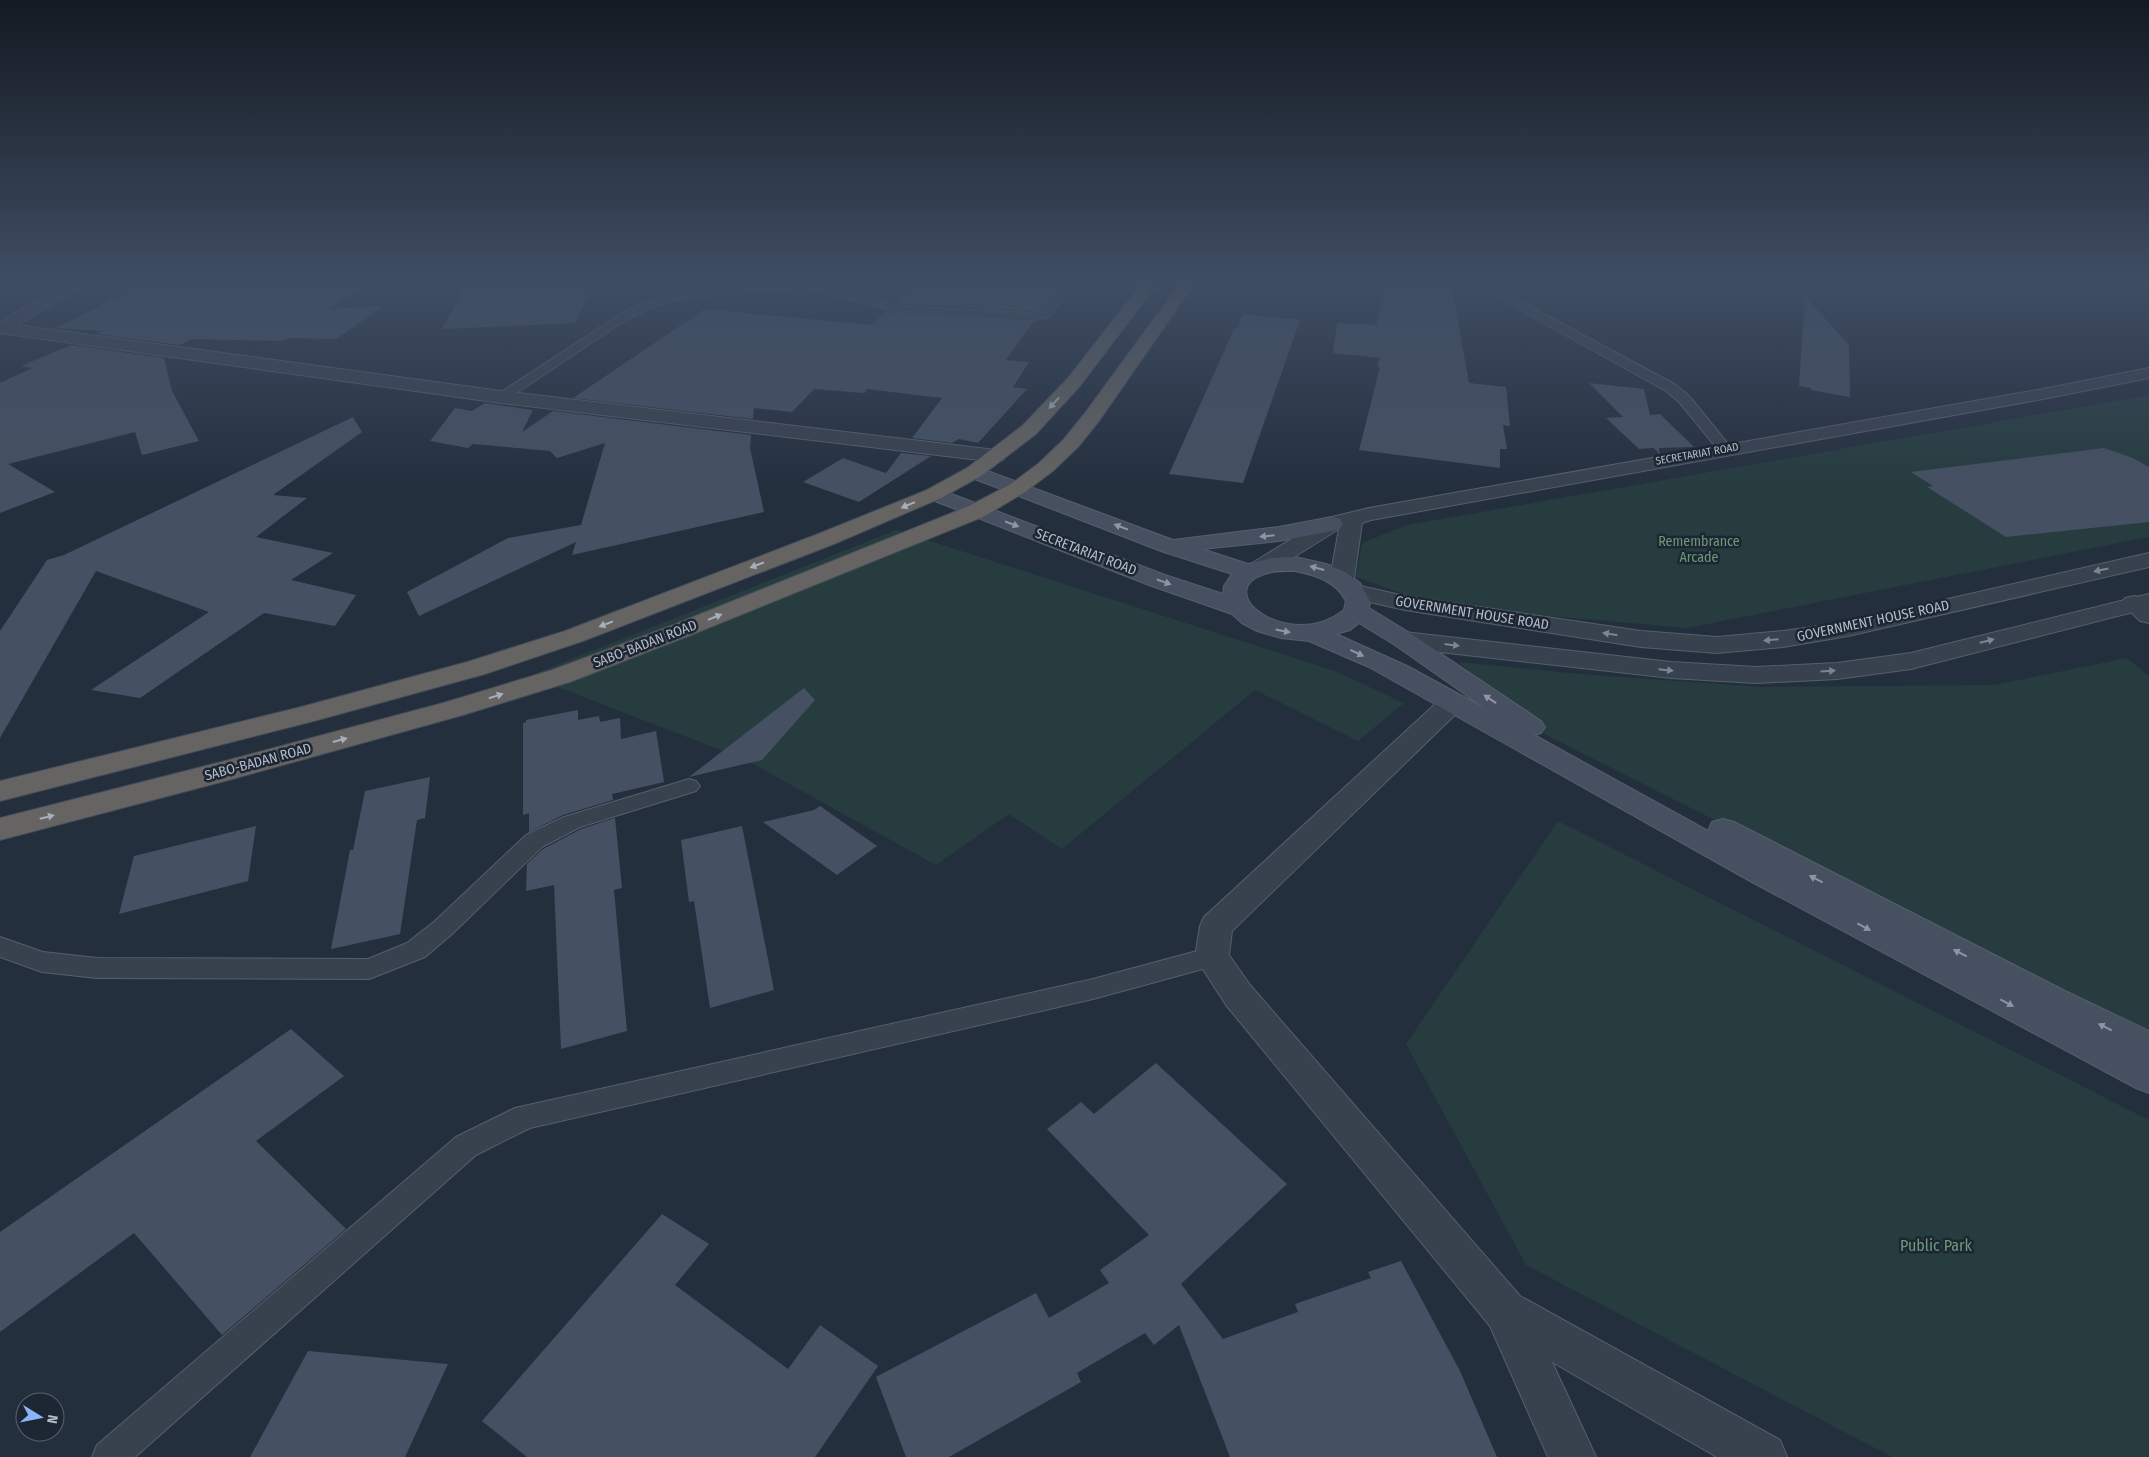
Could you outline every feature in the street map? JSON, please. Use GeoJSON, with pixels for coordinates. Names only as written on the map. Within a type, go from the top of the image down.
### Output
{"type":"FeatureCollection","features":[{"type":"Feature","properties":{"kind":"highway"},"geometry":{"type":"LineString","coordinates":[[0,791],[304,715],[476,668],[574,636],[826,538],[934,494],[974,472],[1029,430],[1074,382],[1098,351]]}},
{"type":"Feature","properties":{"kind":"highway","name":"SABO-BADAN ROAD"},"geometry":{"type":"LineString","coordinates":[[0,829],[229,770],[453,709],[561,676],[682,630],[978,511],[1018,488],[1046,467],[1071,443],[1138,351]]}},
{"type":"Feature","properties":{"kind":"main road"},"geometry":{"type":"LineString","coordinates":[[974,472],[1169,546],[1256,569]]}},
{"type":"Feature","properties":{"kind":"main road","name":"SECRETARIAT ROAD"},"geometry":{"type":"LineString","coordinates":[[934,494],[1157,580],[1239,608]]}},
{"type":"Feature","properties":{"kind":"main road"},"geometry":{"type":"LineString","coordinates":[[1169,546],[1280,534],[1341,522]]}},
{"type":"Feature","properties":{"kind":"main road"},"geometry":{"type":"LineString","coordinates":[[1352,594],[1348,622],[1333,629],[1313,633],[1277,630],[1248,617],[1239,608],[1234,598],[1234,588],[1240,579],[1256,569],[1278,564],[1295,564],[1328,571],[1404,640],[1535,730],[1811,877],[2149,1048]]}},
{"type":"Feature","properties":{"kind":"main road"},"geometry":{"type":"LineString","coordinates":[[1313,633],[1397,672],[1762,873],[2149,1077]]}},
{"type":"Feature","properties":{"kind":"street"},"geometry":{"type":"LineString","coordinates":[[167,351],[501,397],[996,456]]}},
{"type":"Feature","properties":{"kind":"street","name":"SECRETARIAT ROAD"},"geometry":{"type":"LineString","coordinates":[[1256,569],[1341,522],[1369,514],[1725,449],[2044,394],[2149,373]]}},
{"type":"Feature","properties":{"kind":"street","name":"SECRETARIAT ROAD"},"geometry":{"type":"LineString","coordinates":[[2044,394],[2149,390]]}},
{"type":"Feature","properties":{"kind":"street"},"geometry":{"type":"LineString","coordinates":[[1341,522],[1352,594]]}},
{"type":"Feature","properties":{"kind":"street","name":"GOVERNMENT HOUSE ROAD"},"geometry":{"type":"LineString","coordinates":[[1352,594],[1641,639],[1717,645],[1783,639],[1848,629],[2149,560]]}},
{"type":"Feature","properties":{"kind":"street"},"geometry":{"type":"LineString","coordinates":[[1404,640],[1671,670],[1756,675],[1837,671],[1911,661],[2144,607]]}},
{"type":"Feature","properties":{"kind":"street"},"geometry":{"type":"LineString","coordinates":[[1452,702],[1216,926],[1212,957],[1238,995],[1505,1311],[1572,1457]]}},
{"type":"Feature","properties":{"kind":"street"},"geometry":{"type":"LineString","coordinates":[[1505,1311],[1762,1457]]}},
{"type":"Feature","properties":{"kind":"lane"},"geometry":{"type":"LineString","coordinates":[[501,397],[571,351]]}},
{"type":"Feature","properties":{"kind":"lane"},"geometry":{"type":"LineString","coordinates":[[1603,351],[1670,388],[1685,400],[1725,449]]}},
{"type":"Feature","properties":{"kind":"lane"},"geometry":{"type":"LineString","coordinates":[[0,947],[42,962],[96,968],[369,969],[416,950],[443,928],[534,842],[572,822],[689,786]]}},
{"type":"Feature","properties":{"kind":"lane"},"geometry":{"type":"LineString","coordinates":[[110,1457],[466,1146],[524,1117],[1093,989],[1212,957]]}},
{"type":"Feature","properties":{"kind":"green space","name":"Remembrance Arcade"},"geometry":{"type":"Polygon","coordinates":[[[2149,395],[2149,537],[1687,628],[1437,606],[1356,577],[1362,543],[1407,525],[2149,395]]]}},
{"type":"Feature","properties":{"kind":"green space"},"geometry":{"type":"Polygon","coordinates":[[[896,530],[1335,671],[1404,703],[1358,741],[1255,690],[1062,849],[1009,814],[936,865],[744,759],[529,676],[896,530]]]}},
{"type":"Feature","properties":{"kind":"green space"},"geometry":{"type":"Polygon","coordinates":[[[2127,658],[2149,676],[2149,1039],[1546,735],[1458,662],[1580,674],[1761,687],[1994,685],[2127,658]]]}},
{"type":"Feature","properties":{"kind":"green space","name":"Public Park"},"geometry":{"type":"Polygon","coordinates":[[[1558,821],[2149,1120],[2149,1457],[1892,1457],[1526,1265],[1406,1044],[1558,821]]]}},
{"type":"Feature","properties":{"kind":"building"},"geometry":{"type":"Polygon","coordinates":[[[57,351],[114,351],[164,358],[172,391],[199,441],[142,455],[135,432],[8,464],[55,492],[0,513],[0,383],[32,368],[21,366],[57,351]]]}},
{"type":"Feature","properties":{"kind":"building"},"geometry":{"type":"Polygon","coordinates":[[[643,351],[1012,351],[1006,360],[1029,362],[1013,387],[1027,389],[978,443],[959,439],[952,443],[912,438],[942,398],[867,389],[864,393],[814,389],[792,412],[754,408],[753,419],[573,398],[643,351]]]}},
{"type":"Feature","properties":{"kind":"building"},"geometry":{"type":"Polygon","coordinates":[[[1224,351],[1289,351],[1243,483],[1169,474],[1224,351]]]}},
{"type":"Feature","properties":{"kind":"building"},"geometry":{"type":"Polygon","coordinates":[[[1333,351],[1463,351],[1469,383],[1506,387],[1510,426],[1503,425],[1507,449],[1500,449],[1500,468],[1359,450],[1380,367],[1377,367],[1380,358],[1333,353],[1333,351]]]}},
{"type":"Feature","properties":{"kind":"building"},"geometry":{"type":"Polygon","coordinates":[[[1801,351],[1849,351],[1850,397],[1799,386],[1801,351]]]}},
{"type":"Feature","properties":{"kind":"building"},"geometry":{"type":"Polygon","coordinates":[[[1589,383],[1644,389],[1650,415],[1660,414],[1694,447],[1659,448],[1660,455],[1654,448],[1639,449],[1606,418],[1623,417],[1589,383]]]}},
{"type":"Feature","properties":{"kind":"building"},"geometry":{"type":"Polygon","coordinates":[[[485,403],[533,410],[522,432],[553,411],[751,435],[750,448],[764,512],[572,555],[576,542],[419,616],[407,592],[508,538],[581,525],[605,443],[557,458],[550,451],[473,444],[468,448],[430,441],[455,408],[472,411],[485,403]]]}},
{"type":"Feature","properties":{"kind":"building"},"geometry":{"type":"Polygon","coordinates":[[[353,417],[362,432],[273,495],[307,498],[256,537],[333,553],[291,580],[356,595],[335,626],[264,613],[140,698],[91,690],[209,612],[96,571],[0,738],[0,631],[47,560],[64,555],[353,417]]]}},
{"type":"Feature","properties":{"kind":"building"},"geometry":{"type":"Polygon","coordinates":[[[2104,448],[2133,458],[2149,467],[2149,522],[2006,537],[1927,487],[1933,486],[1911,472],[2104,448]]]}},
{"type":"Feature","properties":{"kind":"building"},"geometry":{"type":"Polygon","coordinates":[[[901,453],[931,456],[859,502],[803,482],[843,458],[886,473],[901,453]]]}},
{"type":"Feature","properties":{"kind":"building"},"geometry":{"type":"Polygon","coordinates":[[[804,688],[815,700],[762,760],[689,777],[804,688]]]}},
{"type":"Feature","properties":{"kind":"building"},"geometry":{"type":"Polygon","coordinates":[[[578,710],[578,720],[599,716],[600,722],[620,718],[621,739],[656,731],[664,782],[612,794],[613,800],[563,815],[529,832],[529,813],[523,815],[523,723],[526,720],[578,710]]]}},
{"type":"Feature","properties":{"kind":"building"},"geometry":{"type":"Polygon","coordinates":[[[430,777],[425,818],[417,820],[400,934],[331,949],[350,850],[353,850],[365,791],[430,777]]]}},
{"type":"Feature","properties":{"kind":"building"},"geometry":{"type":"Polygon","coordinates":[[[820,806],[877,846],[837,875],[763,822],[814,810],[820,806]]]}},
{"type":"Feature","properties":{"kind":"building"},"geometry":{"type":"Polygon","coordinates":[[[615,818],[622,888],[614,890],[627,1031],[561,1049],[554,885],[526,891],[527,864],[543,849],[581,829],[615,818]]]}},
{"type":"Feature","properties":{"kind":"building"},"geometry":{"type":"Polygon","coordinates":[[[256,826],[248,881],[119,914],[134,856],[256,826]]]}},
{"type":"Feature","properties":{"kind":"building"},"geometry":{"type":"Polygon","coordinates":[[[742,826],[774,990],[710,1008],[694,901],[689,902],[681,840],[742,826]]]}},
{"type":"Feature","properties":{"kind":"building"},"geometry":{"type":"Polygon","coordinates":[[[291,1029],[344,1076],[256,1141],[346,1229],[222,1335],[134,1233],[0,1332],[0,1232],[291,1029]]]}},
{"type":"Feature","properties":{"kind":"building"},"geometry":{"type":"Polygon","coordinates":[[[1156,1063],[1287,1184],[1181,1284],[1223,1339],[1298,1312],[1295,1304],[1371,1278],[1368,1272],[1401,1261],[1460,1371],[1497,1457],[1230,1457],[1179,1325],[1154,1345],[1145,1333],[1077,1373],[1081,1382],[949,1457],[906,1457],[876,1377],[1036,1293],[1049,1318],[1109,1283],[1100,1270],[1149,1235],[1047,1129],[1081,1102],[1094,1114],[1156,1063]]]}},
{"type":"Feature","properties":{"kind":"building"},"geometry":{"type":"Polygon","coordinates":[[[662,1214],[709,1244],[675,1285],[788,1369],[820,1325],[878,1366],[815,1457],[527,1457],[482,1421],[662,1214]]]}},
{"type":"Feature","properties":{"kind":"building"},"geometry":{"type":"Polygon","coordinates":[[[308,1351],[448,1364],[405,1457],[250,1457],[308,1351]]]}}]}
